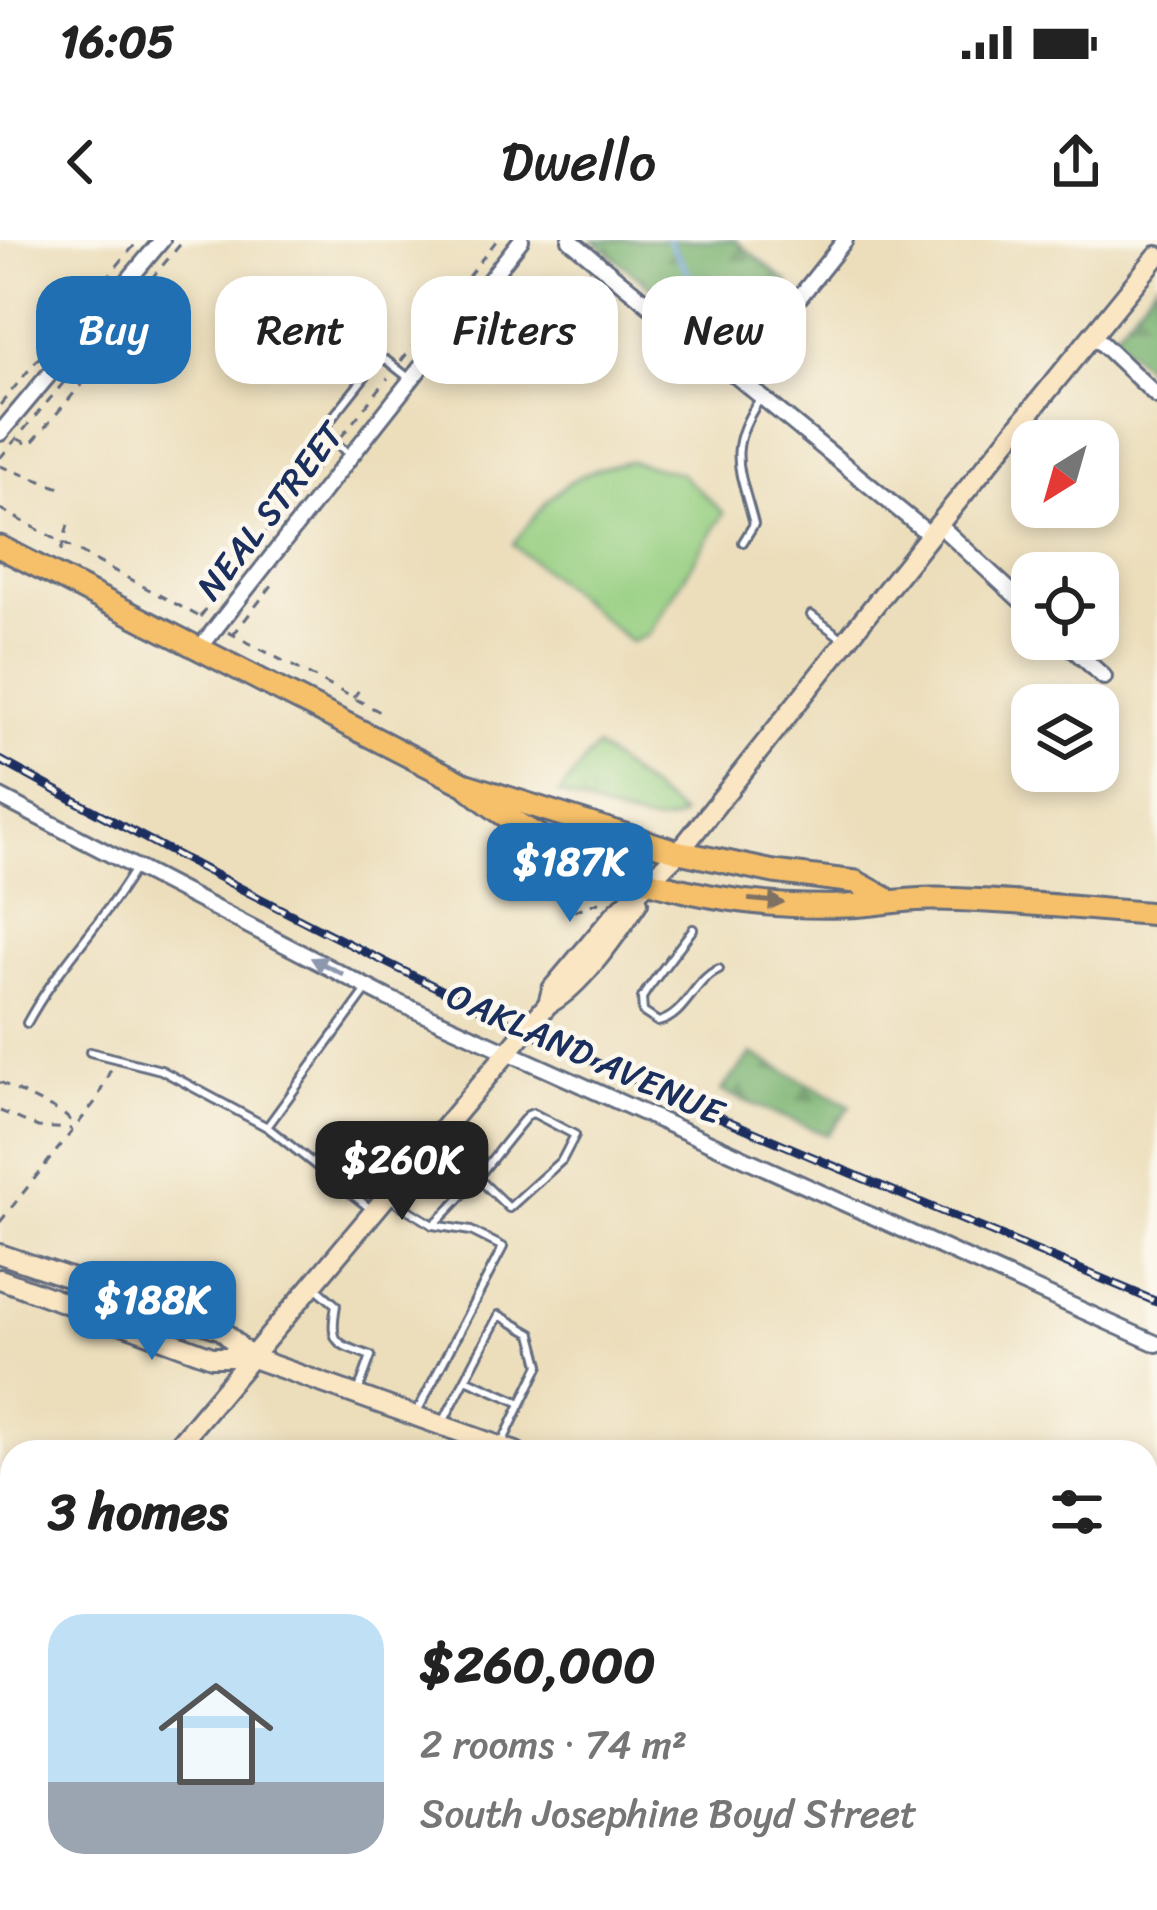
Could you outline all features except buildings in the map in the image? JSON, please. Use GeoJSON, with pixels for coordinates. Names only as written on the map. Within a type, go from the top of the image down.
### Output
{"type":"FeatureCollection","features":[{"type":"Feature","properties":{"kind":"main road"},"geometry":{"type":"LineString","coordinates":[[182,1440],[508,1053],[548,1004],[552,989],[604,927],[679,852],[1157,256]]}},
{"type":"Feature","properties":{"kind":"main road"},"geometry":{"type":"LineString","coordinates":[[0,547],[464,784],[679,852],[774,872],[856,882],[887,899]]}},
{"type":"Feature","properties":{"kind":"main road"},"geometry":{"type":"LineString","coordinates":[[464,784],[502,816],[544,840],[682,891],[849,906],[887,899],[940,898],[1157,914]]}},
{"type":"Feature","properties":{"kind":"main road"},"geometry":{"type":"LineString","coordinates":[[0,1254],[222,1330],[250,1357]]}},
{"type":"Feature","properties":{"kind":"main road"},"geometry":{"type":"LineString","coordinates":[[0,1279],[212,1357],[250,1357],[483,1440]]}},
{"type":"Feature","properties":{"kind":"street"},"geometry":{"type":"LineString","coordinates":[[0,433],[163,240]]}},
{"type":"Feature","properties":{"kind":"street","name":"NEAL STREET"},"geometry":{"type":"LineString","coordinates":[[493,276],[521,240]]}},
{"type":"Feature","properties":{"kind":"street"},"geometry":{"type":"LineString","coordinates":[[570,240],[642,299]]}},
{"type":"Feature","properties":{"kind":"street"},"geometry":{"type":"LineString","coordinates":[[806,288],[844,240]]}},
{"type":"Feature","properties":{"kind":"street"},"geometry":{"type":"LineString","coordinates":[[1093,335],[1157,396]]}},
{"type":"Feature","properties":{"kind":"street","name":"NEAL STREET"},"geometry":{"type":"LineString","coordinates":[[200,649],[411,381]]}},
{"type":"Feature","properties":{"kind":"street"},"geometry":{"type":"LineString","coordinates":[[747,384],[1011,593]]}},
{"type":"Feature","properties":{"kind":"street"},"geometry":{"type":"LineString","coordinates":[[1085,660],[1104,677]]}},
{"type":"Feature","properties":{"kind":"street","name":"OAKLAND AVENUE"},"geometry":{"type":"LineString","coordinates":[[0,796],[368,988],[1157,1344]]}},
{"type":"Feature","properties":{"kind":"lane"},"geometry":{"type":"LineString","coordinates":[[353,456],[326,436],[325,427],[378,360],[386,360],[411,379]]}},
{"type":"Feature","properties":{"kind":"lane"},"geometry":{"type":"LineString","coordinates":[[743,542],[754,524],[737,443],[763,396]]}},
{"type":"Feature","properties":{"kind":"lane"},"geometry":{"type":"LineString","coordinates":[[811,615],[846,641]]}},
{"type":"Feature","properties":{"kind":"lane"},"geometry":{"type":"LineString","coordinates":[[26,1023],[48,984],[110,910],[135,867]]}},
{"type":"Feature","properties":{"kind":"lane"},"geometry":{"type":"LineString","coordinates":[[693,929],[642,998],[643,1012],[658,1022],[672,1018],[708,974],[719,969]]}},
{"type":"Feature","properties":{"kind":"lane"},"geometry":{"type":"LineString","coordinates":[[266,1127],[368,988]]}},
{"type":"Feature","properties":{"kind":"lane"},"geometry":{"type":"LineString","coordinates":[[90,1052],[161,1070],[266,1127],[374,1213]]}},
{"type":"Feature","properties":{"kind":"lane"},"geometry":{"type":"LineString","coordinates":[[433,1225],[459,1202],[476,1177],[533,1113],[575,1135],[562,1160],[509,1208],[476,1177]]}},
{"type":"Feature","properties":{"kind":"lane"},"geometry":{"type":"LineString","coordinates":[[388,1197],[433,1225],[471,1231],[503,1247],[415,1416]]}},
{"type":"Feature","properties":{"kind":"lane"},"geometry":{"type":"LineString","coordinates":[[313,1285],[336,1305],[332,1334],[337,1343],[371,1356],[357,1395]]}},
{"type":"Feature","properties":{"kind":"lane"},"geometry":{"type":"LineString","coordinates":[[441,1425],[500,1316],[524,1326],[537,1344],[540,1364],[521,1403],[511,1440]]}},
{"type":"Feature","properties":{"kind":"lane"},"geometry":{"type":"LineString","coordinates":[[466,1379],[521,1403]]}},
{"type":"Feature","properties":{"kind":"path"},"geometry":{"type":"LineString","coordinates":[[108,276],[139,240]]}},
{"type":"Feature","properties":{"kind":"path"},"geometry":{"type":"LineString","coordinates":[[0,458],[184,240]]}},
{"type":"Feature","properties":{"kind":"path"},"geometry":{"type":"LineString","coordinates":[[0,509],[200,617],[497,240]]}},
{"type":"Feature","properties":{"kind":"path"},"geometry":{"type":"LineString","coordinates":[[0,405],[36,362]]}},
{"type":"Feature","properties":{"kind":"path"},"geometry":{"type":"LineString","coordinates":[[17,438],[30,445],[81,384]]}},
{"type":"Feature","properties":{"kind":"path"},"geometry":{"type":"LineString","coordinates":[[0,466],[61,488]]}},
{"type":"Feature","properties":{"kind":"path"},"geometry":{"type":"LineString","coordinates":[[61,551],[69,521]]}},
{"type":"Feature","properties":{"kind":"path"},"geometry":{"type":"LineString","coordinates":[[233,635],[276,580]]}},
{"type":"Feature","properties":{"kind":"path"},"geometry":{"type":"LineString","coordinates":[[217,627],[386,715]]}},
{"type":"Feature","properties":{"kind":"path"},"geometry":{"type":"LineString","coordinates":[[260,649],[263,642]]}},
{"type":"Feature","properties":{"kind":"path"},"geometry":{"type":"LineString","coordinates":[[324,682],[325,669]]}},
{"type":"Feature","properties":{"kind":"path"},"geometry":{"type":"LineString","coordinates":[[353,698],[362,686]]}},
{"type":"Feature","properties":{"kind":"path"},"geometry":{"type":"LineString","coordinates":[[0,1222],[96,1101],[117,1057]]}},
{"type":"Feature","properties":{"kind":"path"},"geometry":{"type":"LineString","coordinates":[[0,1082],[67,1117],[75,1127]]}},
{"type":"Feature","properties":{"kind":"path"},"geometry":{"type":"LineString","coordinates":[[0,1111],[38,1127],[75,1127]]}},
{"type":"Feature","properties":{"kind":"path"},"geometry":{"type":"LineString","coordinates":[[59,1128],[67,1117]]}},
{"type":"Feature","properties":{"kind":"green space"},"geometry":{"type":"Polygon","coordinates":[[[593,240],[735,240],[779,276],[642,276],[642,280],[593,240]]]}},
{"type":"Feature","properties":{"kind":"green space"},"geometry":{"type":"Polygon","coordinates":[[[1157,281],[1157,379],[1113,336],[1157,281]]]}},
{"type":"Feature","properties":{"kind":"green space"},"geometry":{"type":"Polygon","coordinates":[[[630,461],[680,473],[724,513],[648,635],[631,642],[513,545],[561,488],[590,472],[630,461]]]}},
{"type":"Feature","properties":{"kind":"green space"},"geometry":{"type":"Polygon","coordinates":[[[596,747],[682,815],[672,821],[642,821],[559,794],[596,747]]]}},
{"type":"Feature","properties":{"kind":"green space"},"geometry":{"type":"Polygon","coordinates":[[[752,1054],[851,1106],[827,1135],[721,1091],[752,1054]]]}},
{"type":"Feature","properties":{"kind":"waterway"},"geometry":{"type":"LineString","coordinates":[[668,240],[690,276]]}},
{"type":"Feature","properties":{"kind":"railway"},"geometry":{"type":"LineString","coordinates":[[0,760],[373,956],[581,1056],[1157,1302]]}}]}
